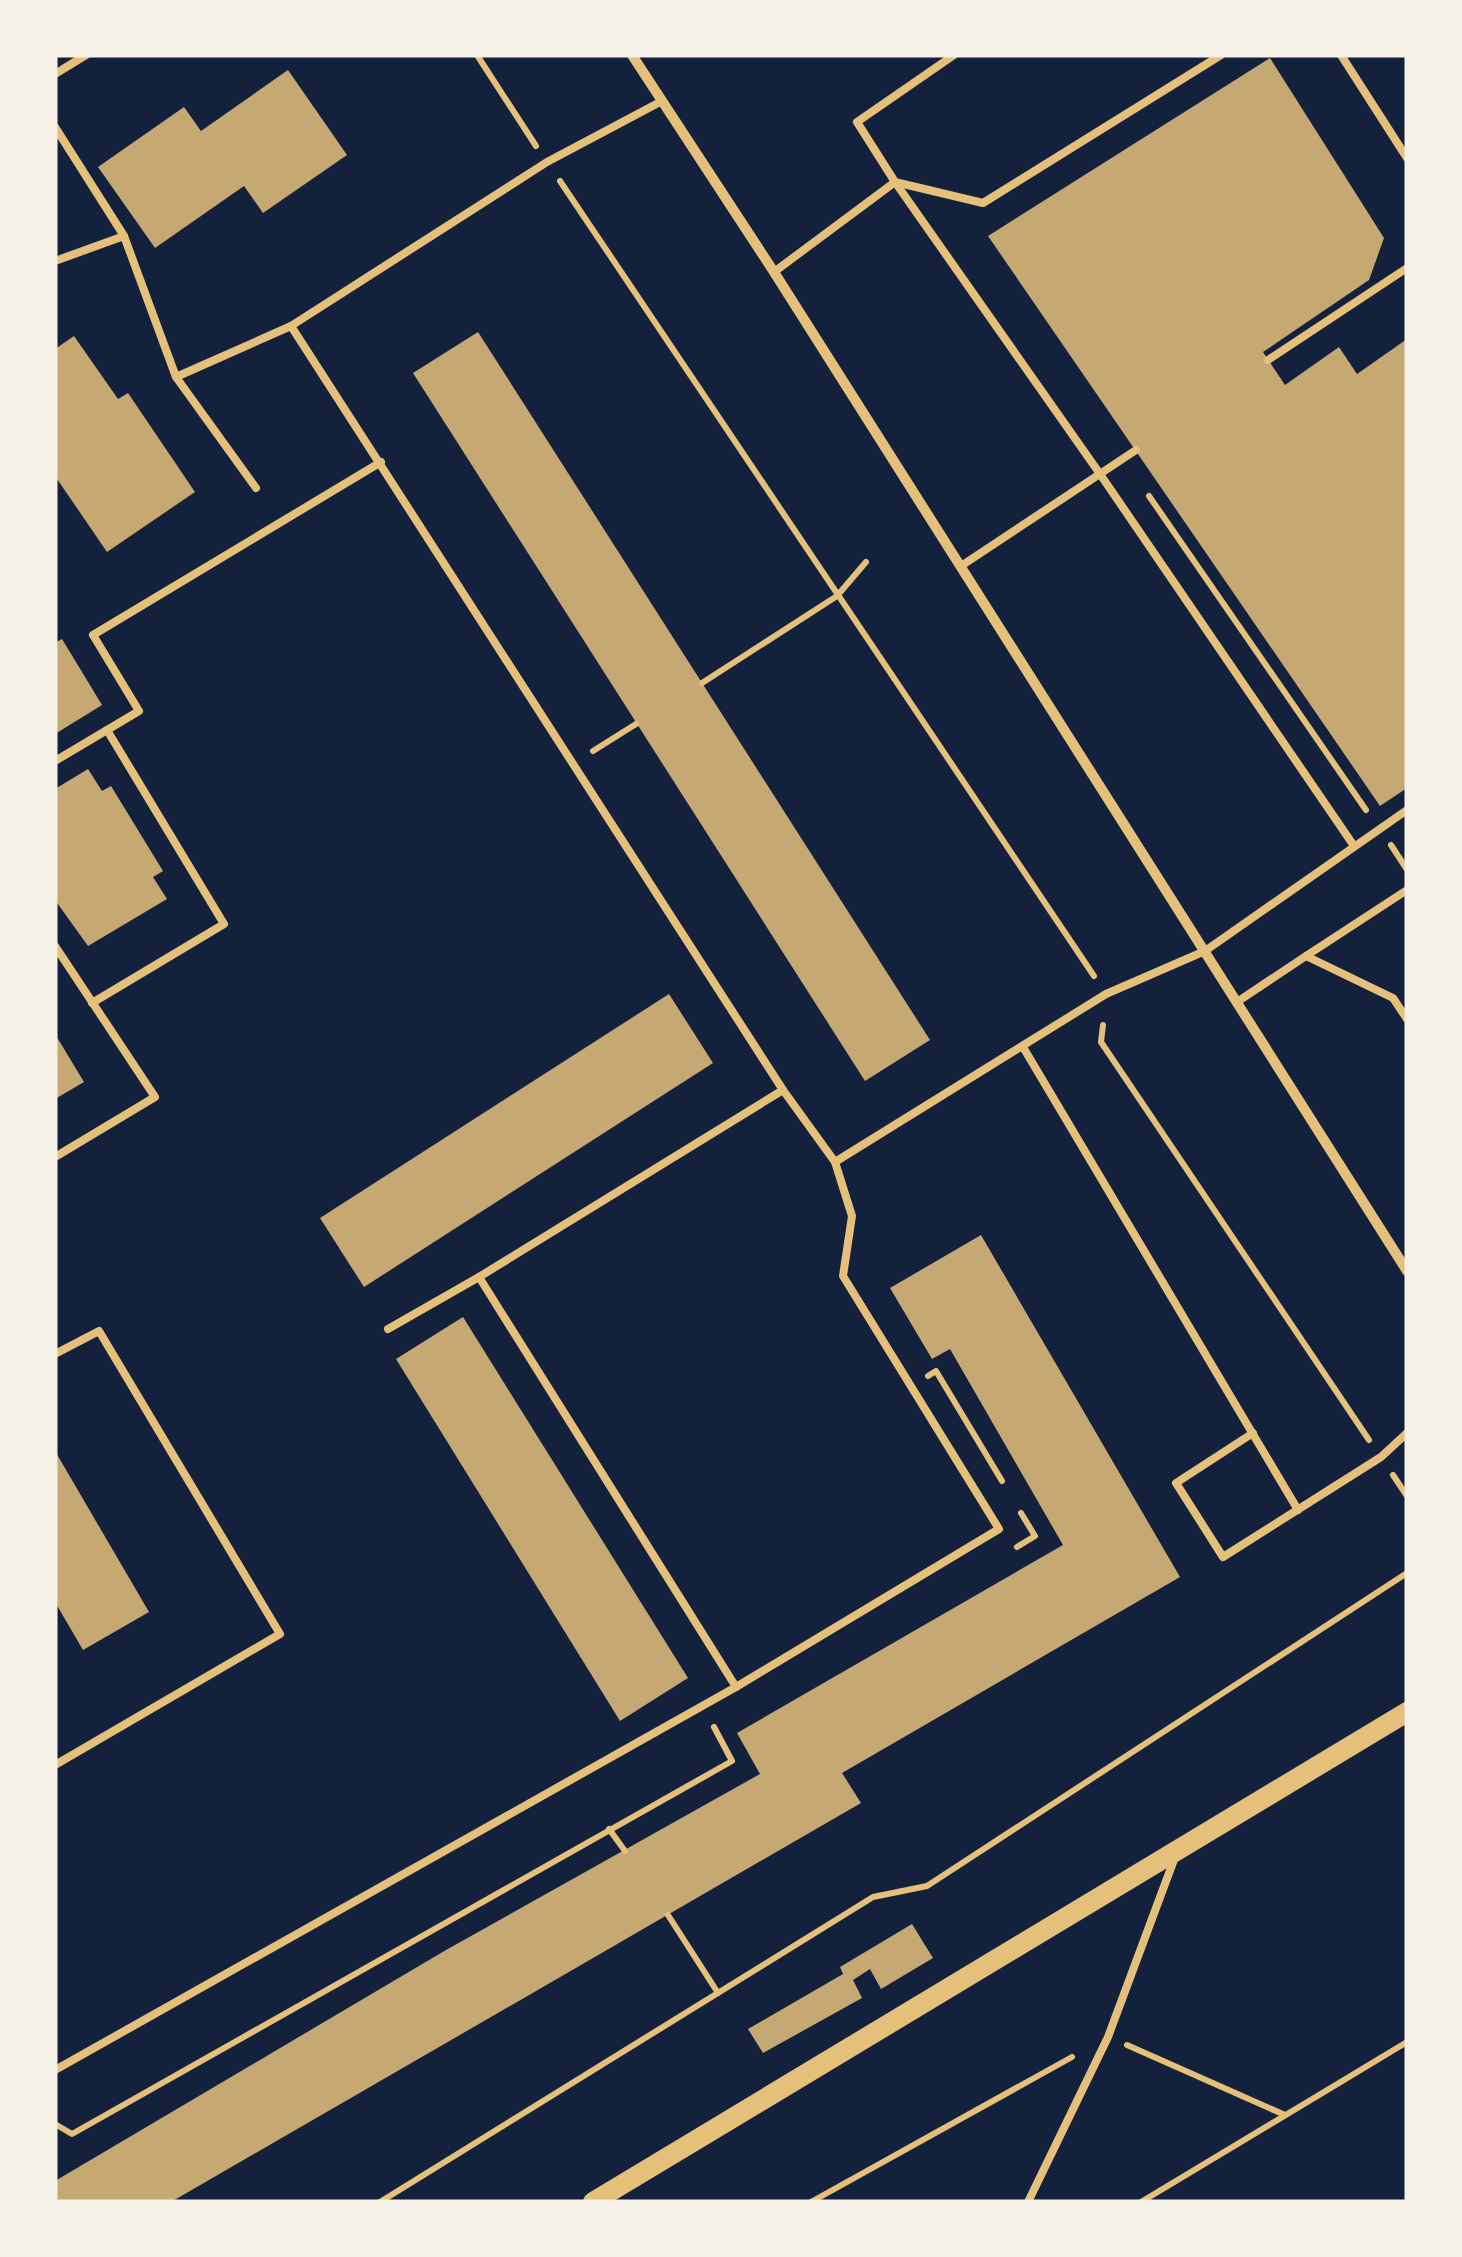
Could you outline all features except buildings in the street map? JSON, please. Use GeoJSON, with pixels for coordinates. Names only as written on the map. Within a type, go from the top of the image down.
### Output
{"type":"FeatureCollection","features":[{"type":"Feature","properties":{"kind":"main road"},"geometry":{"type":"LineString","coordinates":[[593,2202],[1407,1712]]}},
{"type":"Feature","properties":{"kind":"street"},"geometry":{"type":"LineString","coordinates":[[632,55],[774,272],[1407,1271]]}},
{"type":"Feature","properties":{"kind":"lane"},"geometry":{"type":"LineString","coordinates":[[55,74],[86,55]]}},
{"type":"Feature","properties":{"kind":"lane"},"geometry":{"type":"LineString","coordinates":[[954,55],[857,122],[1354,846]]}},
{"type":"Feature","properties":{"kind":"lane"},"geometry":{"type":"LineString","coordinates":[[895,182],[983,203],[1221,55]]}},
{"type":"Feature","properties":{"kind":"lane"},"geometry":{"type":"LineString","coordinates":[[1341,55],[1407,158]]}},
{"type":"Feature","properties":{"kind":"lane"},"geometry":{"type":"LineString","coordinates":[[176,378],[291,326],[547,162],[662,101]]}},
{"type":"Feature","properties":{"kind":"lane"},"geometry":{"type":"LineString","coordinates":[[55,127],[124,236],[176,378],[256,488]]}},
{"type":"Feature","properties":{"kind":"lane"},"geometry":{"type":"LineString","coordinates":[[774,272],[895,182]]}},
{"type":"Feature","properties":{"kind":"lane"},"geometry":{"type":"LineString","coordinates":[[55,261],[124,236]]}},
{"type":"Feature","properties":{"kind":"lane"},"geometry":{"type":"LineString","coordinates":[[1268,360],[1407,269]]}},
{"type":"Feature","properties":{"kind":"lane"},"geometry":{"type":"LineString","coordinates":[[55,2070],[736,1687],[999,1529],[843,1276],[852,1216],[836,1162],[783,1090],[291,326]]}},
{"type":"Feature","properties":{"kind":"lane"},"geometry":{"type":"LineString","coordinates":[[961,566],[1136,450]]}},
{"type":"Feature","properties":{"kind":"lane"},"geometry":{"type":"LineString","coordinates":[[55,760],[138,710],[93,635],[382,462]]}},
{"type":"Feature","properties":{"kind":"lane"},"geometry":{"type":"LineString","coordinates":[[92,1002],[224,924],[107,730]]}},
{"type":"Feature","properties":{"kind":"lane"},"geometry":{"type":"LineString","coordinates":[[836,1162],[1106,994],[1205,951],[1407,810]]}},
{"type":"Feature","properties":{"kind":"lane"},"geometry":{"type":"LineString","coordinates":[[1237,1002],[1407,890]]}},
{"type":"Feature","properties":{"kind":"lane"},"geometry":{"type":"LineString","coordinates":[[55,946],[154,1097],[55,1157]]}},
{"type":"Feature","properties":{"kind":"lane"},"geometry":{"type":"LineString","coordinates":[[1306,956],[1393,998],[1407,1019]]}},
{"type":"Feature","properties":{"kind":"lane"},"geometry":{"type":"LineString","coordinates":[[1022,1047],[1298,1510]]}},
{"type":"Feature","properties":{"kind":"lane"},"geometry":{"type":"LineString","coordinates":[[388,1329],[783,1090]]}},
{"type":"Feature","properties":{"kind":"lane"},"geometry":{"type":"LineString","coordinates":[[479,1276],[736,1687]]}},
{"type":"Feature","properties":{"kind":"lane"},"geometry":{"type":"LineString","coordinates":[[55,1354],[99,1331],[280,1634],[55,1765]]}},
{"type":"Feature","properties":{"kind":"lane"},"geometry":{"type":"LineString","coordinates":[[1253,1433],[1176,1484],[1223,1557],[1381,1457],[1407,1433]]}},
{"type":"Feature","properties":{"kind":"lane"},"geometry":{"type":"LineString","coordinates":[[1028,2202],[1108,2037],[1178,1848]]}},
{"type":"Feature","properties":{"kind":"path"},"geometry":{"type":"LineString","coordinates":[[476,55],[1106,994],[1101,1042],[1407,1496]]}},
{"type":"Feature","properties":{"kind":"path"},"geometry":{"type":"LineString","coordinates":[[1123,458],[1379,829]]}},
{"type":"Feature","properties":{"kind":"path"},"geometry":{"type":"LineString","coordinates":[[702,682],[837,596],[866,562]]}},
{"type":"Feature","properties":{"kind":"path"},"geometry":{"type":"LineString","coordinates":[[575,763],[636,724]]}},
{"type":"Feature","properties":{"kind":"path"},"geometry":{"type":"LineString","coordinates":[[380,2202],[873,1897],[926,1886],[1407,1573]]}},
{"type":"Feature","properties":{"kind":"path"},"geometry":{"type":"LineString","coordinates":[[610,1829],[626,1851]]}},
{"type":"Feature","properties":{"kind":"path"},"geometry":{"type":"LineString","coordinates":[[668,1914],[718,1993]]}},
{"type":"Feature","properties":{"kind":"path"},"geometry":{"type":"LineString","coordinates":[[1141,2202],[1407,2042]]}}]}
